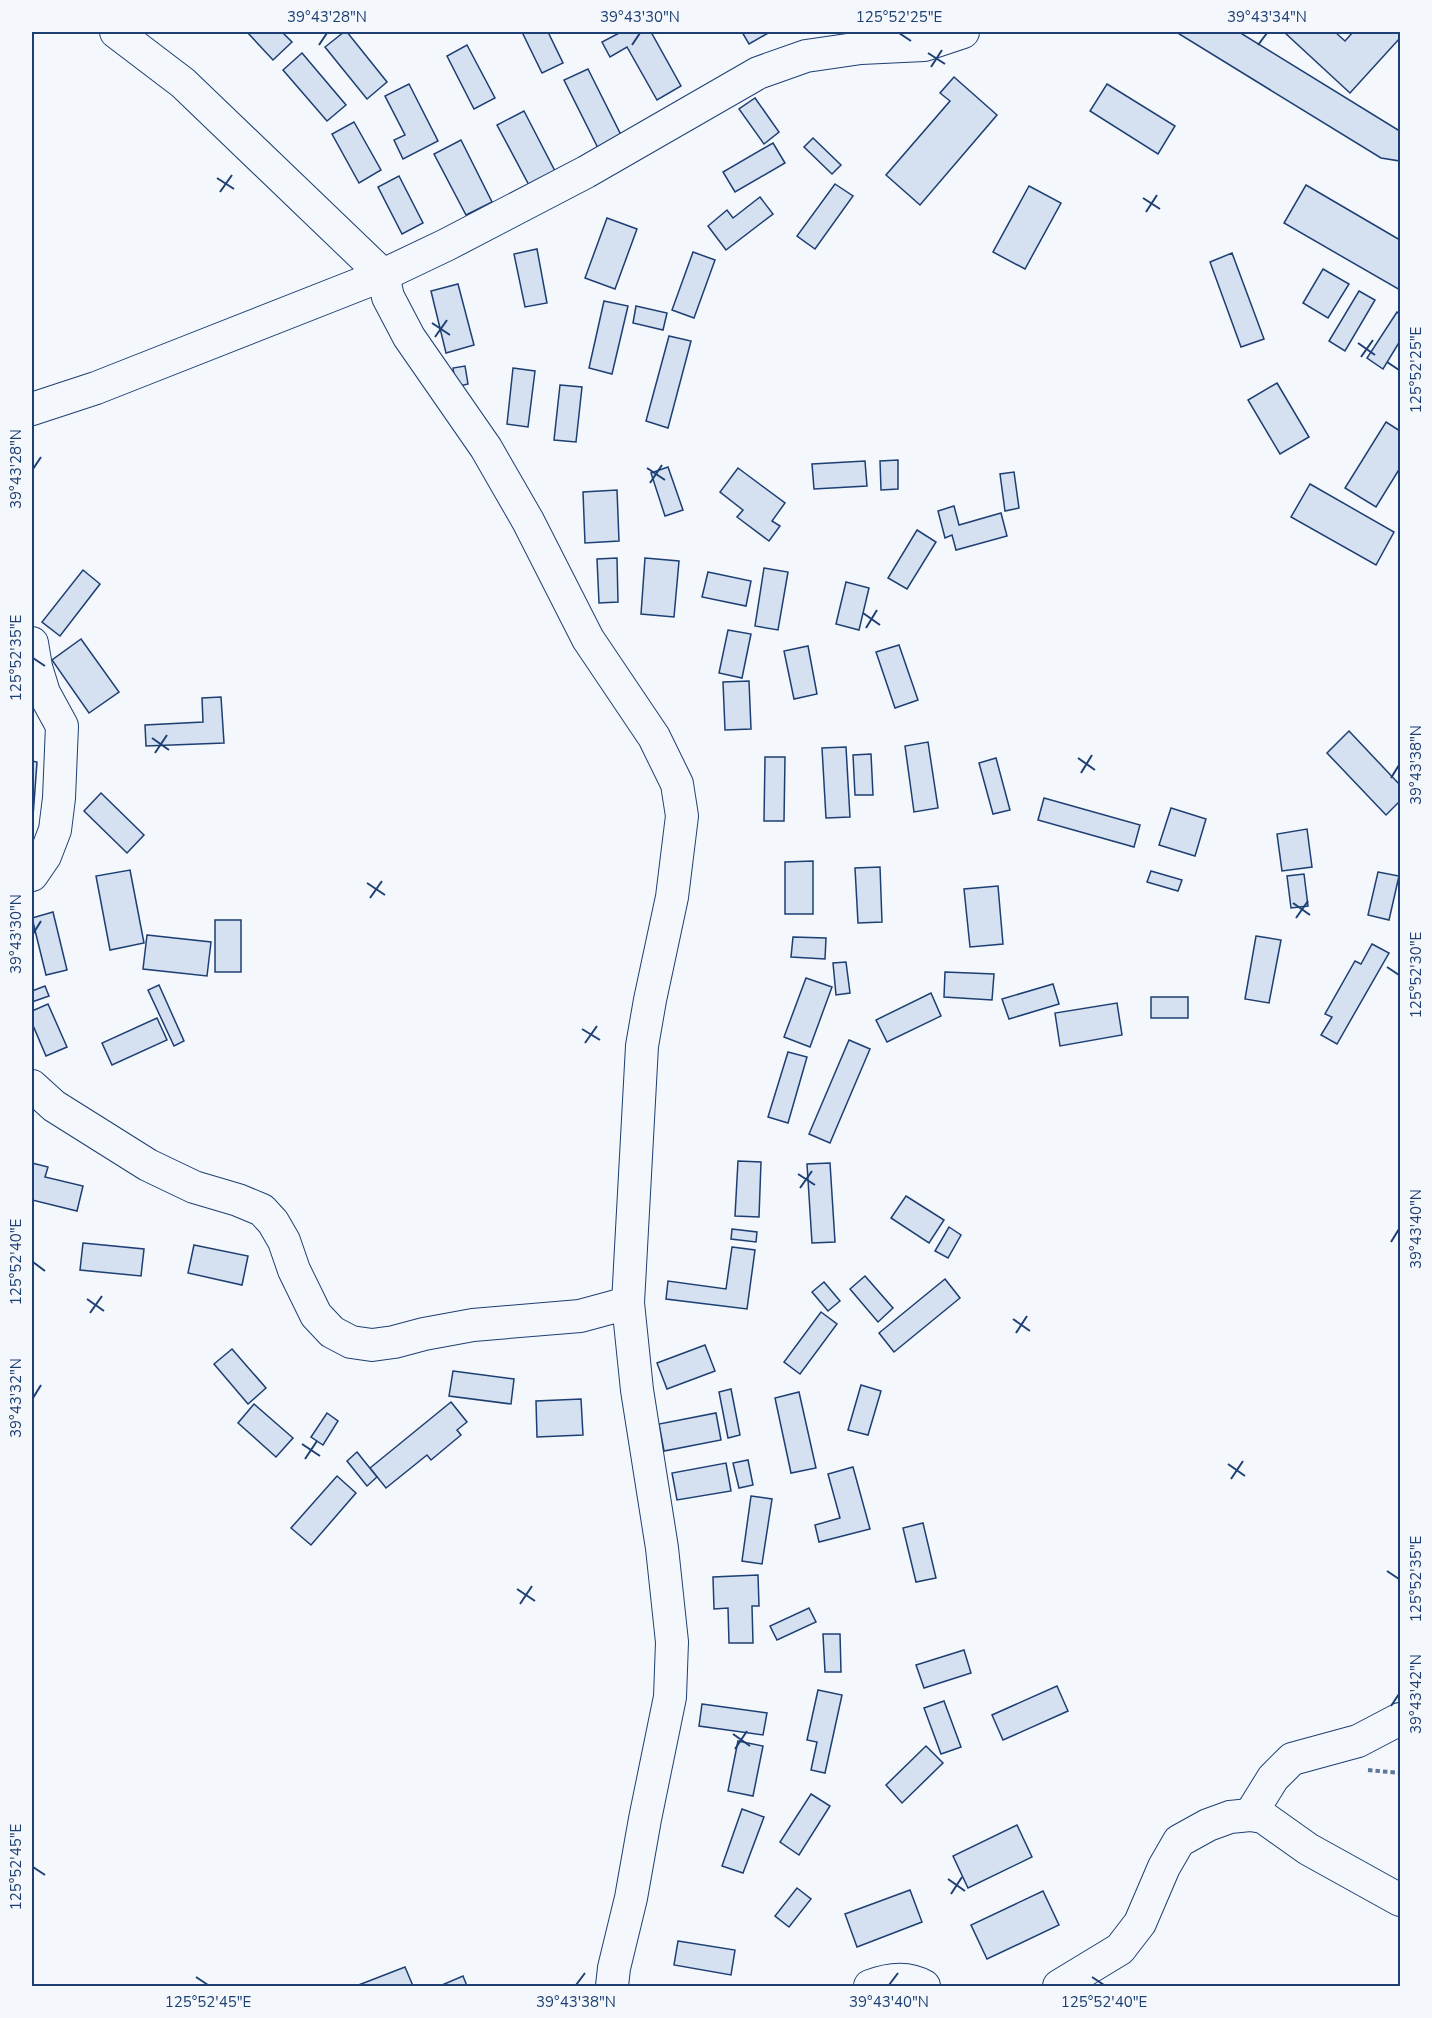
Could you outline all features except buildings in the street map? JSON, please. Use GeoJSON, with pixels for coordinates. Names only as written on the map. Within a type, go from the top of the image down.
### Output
{"type":"FeatureCollection","features":[{"type":"Feature","properties":{"kind":"street"},"geometry":{"type":"LineString","coordinates":[[116,32],[183,83],[382,275],[388,297],[409,337],[486,448],[528,521],[588,639],[654,737],[677,784],[682,816],[672,897],[642,1046],[628,1303],[637,1390],[662,1548],[672,1642],[670,1697],[612,1986]]}},
{"type":"Feature","properties":{"kind":"street"},"geometry":{"type":"LineString","coordinates":[[32,409],[96,388],[382,275],[446,245],[586,172],[758,73],[806,56],[861,48],[924,45],[963,32]]}},
{"type":"Feature","properties":{"kind":"street"},"geometry":{"type":"LineString","coordinates":[[32,643],[44,693],[62,726],[55,831],[45,856],[32,874]]}},
{"type":"Feature","properties":{"kind":"street"},"geometry":{"type":"LineString","coordinates":[[32,1086],[54,1106],[148,1165],[194,1187],[262,1210],[273,1222],[284,1241],[294,1270],[316,1315],[332,1332],[351,1342],[372,1345],[473,1325],[580,1316],[628,1303]]}},
{"type":"Feature","properties":{"kind":"street"},"geometry":{"type":"LineString","coordinates":[[1250,1815],[1273,1778],[1292,1759],[1358,1741],[1401,1719]]}},
{"type":"Feature","properties":{"kind":"street"},"geometry":{"type":"LineString","coordinates":[[1059,1986],[1120,1949],[1140,1923],[1164,1867],[1179,1841],[1208,1825],[1230,1817],[1250,1815],[1263,1817],[1308,1849],[1401,1900]]}},
{"type":"Feature","properties":{"kind":"street"},"geometry":{"type":"LineString","coordinates":[[870,1986],[897,1979],[924,1986]]}}]}
